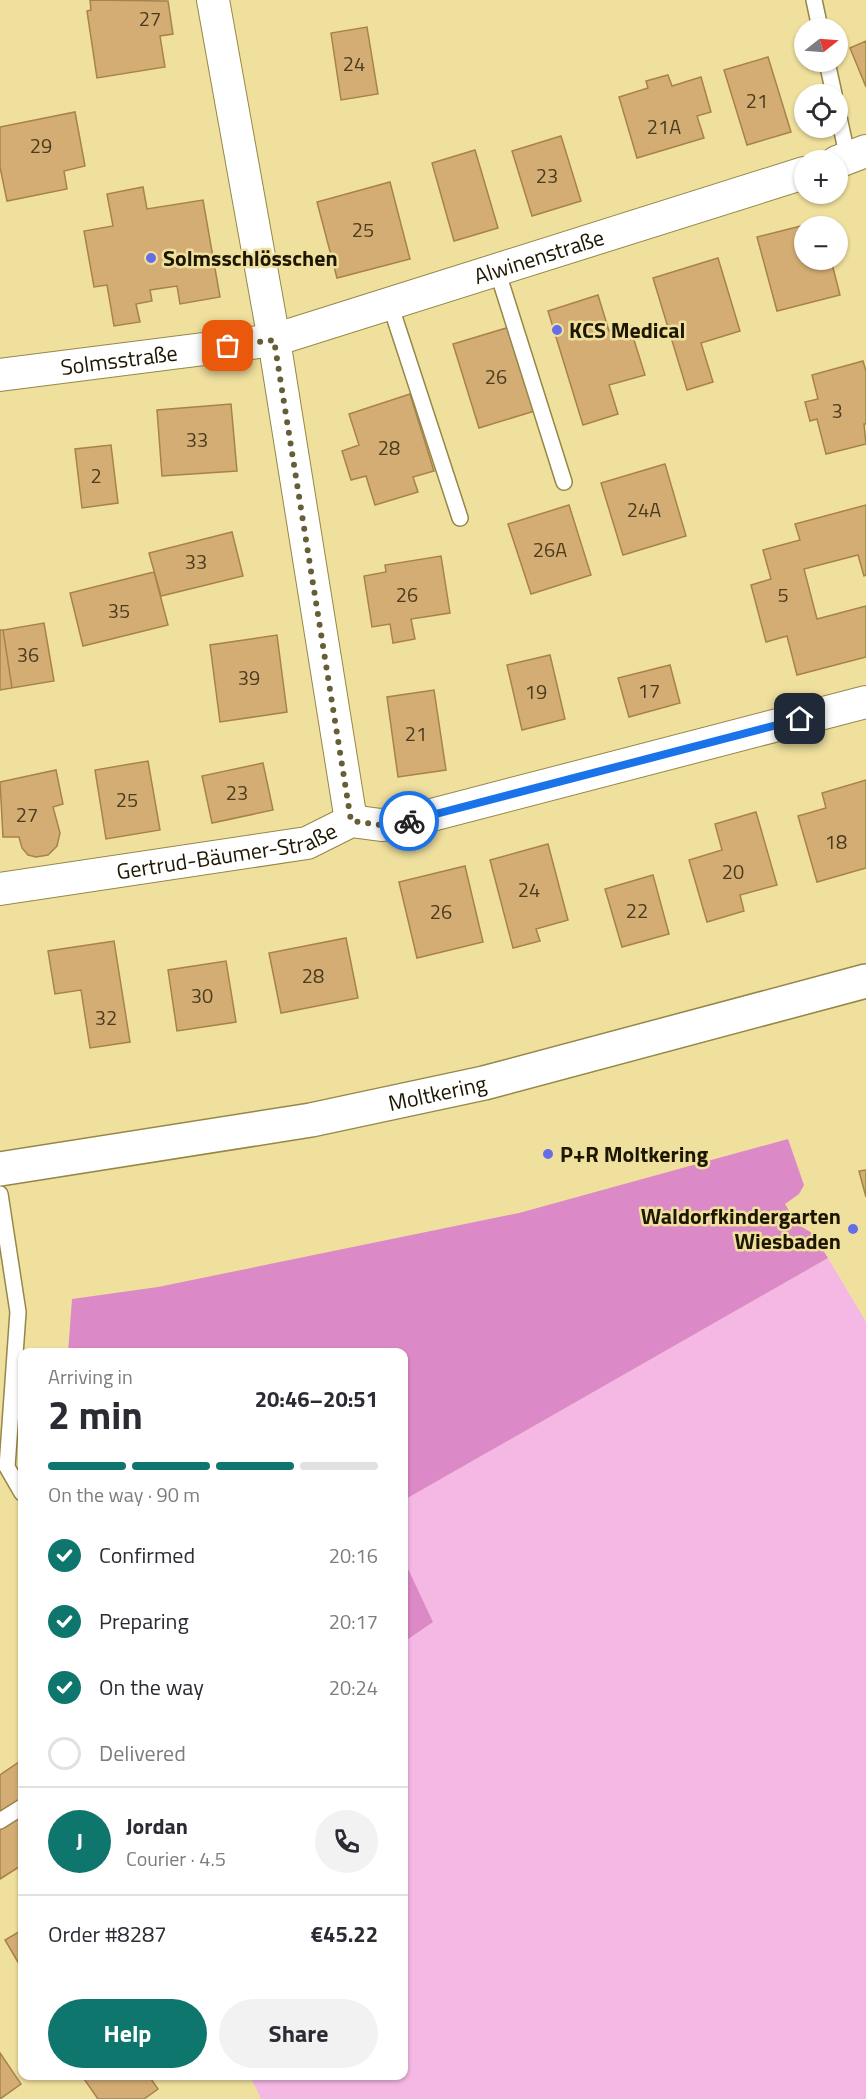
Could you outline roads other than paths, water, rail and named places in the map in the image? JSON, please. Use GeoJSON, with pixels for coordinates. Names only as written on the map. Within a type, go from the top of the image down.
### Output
{"type":"FeatureCollection","features":[{"type":"Feature","properties":{"kind":"street"},"geometry":{"type":"LineString","coordinates":[[213,0],[274,340],[351,821]]}},
{"type":"Feature","properties":{"kind":"street","name":"Alwinenstraße"},"geometry":{"type":"LineString","coordinates":[[274,340],[794,175]]}},
{"type":"Feature","properties":{"kind":"street","name":"Solmsstraße"},"geometry":{"type":"LineString","coordinates":[[0,375],[274,340]]}},
{"type":"Feature","properties":{"kind":"street","name":"Gertrud-Bäumer-Straße"},"geometry":{"type":"LineString","coordinates":[[0,889],[307,843],[351,821],[381,825],[401,823],[866,702]]}},
{"type":"Feature","properties":{"kind":"street","name":"Moltkering"},"geometry":{"type":"LineString","coordinates":[[0,1169],[310,1120],[473,1086],[866,981]]}},
{"type":"Feature","properties":{"kind":"lane"},"geometry":{"type":"LineString","coordinates":[[814,0],[818,18]]}},
{"type":"Feature","properties":{"kind":"lane"},"geometry":{"type":"LineString","coordinates":[[848,136],[856,156]]}},
{"type":"Feature","properties":{"kind":"lane"},"geometry":{"type":"LineString","coordinates":[[497,270],[564,482]]}},
{"type":"Feature","properties":{"kind":"lane"},"geometry":{"type":"LineString","coordinates":[[390,304],[460,518]]}},
{"type":"Feature","properties":{"kind":"lane"},"geometry":{"type":"LineString","coordinates":[[0,1194],[18,1312],[6,1391],[7,1467],[18,1486]]}},
{"type":"Feature","properties":{"kind":"lane"},"geometry":{"type":"LineString","coordinates":[[0,1821],[18,1810]]}},
{"type":"Feature","properties":{"kind":"place","name":"Solmsschlösschen"},"geometry":{"type":"Point","coordinates":[151,258]}},
{"type":"Feature","properties":{"kind":"place","name":"KCS Medical"},"geometry":{"type":"Point","coordinates":[557,330]}},
{"type":"Feature","properties":{"kind":"place","name":"P+R Moltkering"},"geometry":{"type":"Point","coordinates":[548,1154]}},
{"type":"Feature","properties":{"kind":"place","name":"Waldorfkindergarten Wiesbaden"},"geometry":{"type":"Point","coordinates":[853,1229]}}]}
